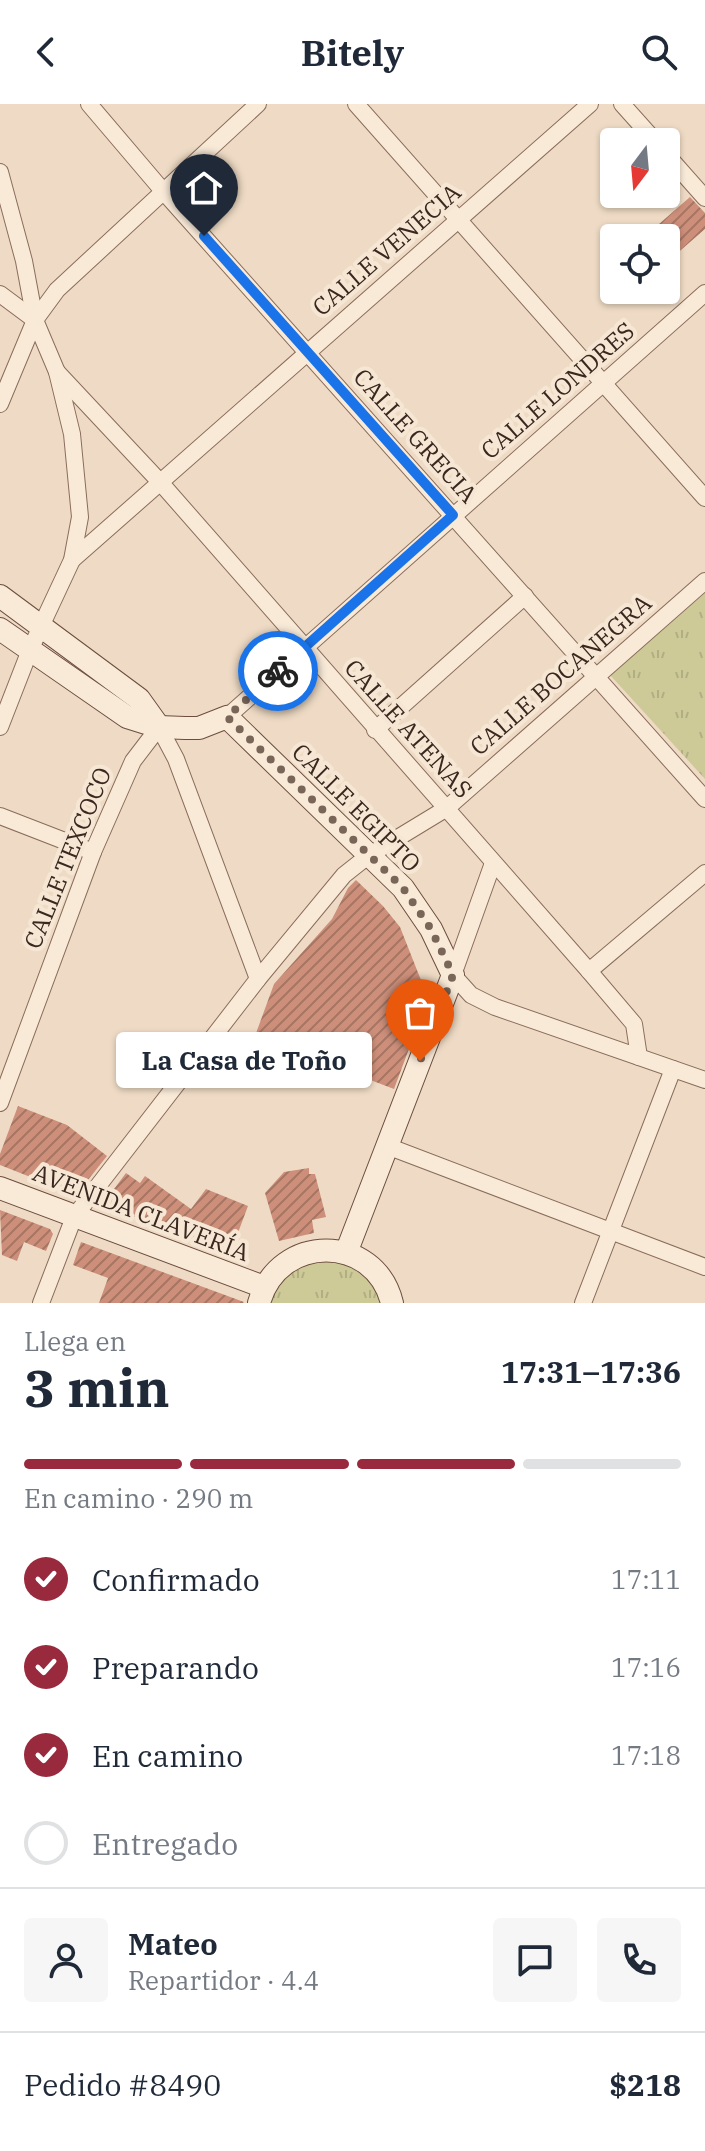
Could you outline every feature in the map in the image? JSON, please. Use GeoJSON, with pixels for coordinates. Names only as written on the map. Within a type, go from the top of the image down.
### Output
{"type":"FeatureCollection","features":[{"type":"Feature","properties":{"kind":"street","name":"CALLE GRECIA"},"geometry":{"type":"LineString","coordinates":[[89,104],[705,799]]}},
{"type":"Feature","properties":{"kind":"street"},"geometry":{"type":"LineString","coordinates":[[0,404],[35,320],[57,290],[258,104]]}},
{"type":"Feature","properties":{"kind":"street"},"geometry":{"type":"LineString","coordinates":[[356,104],[705,498]]}},
{"type":"Feature","properties":{"kind":"street","name":"CALLE VENECIA"},"geometry":{"type":"LineString","coordinates":[[72,560],[590,104]]}},
{"type":"Feature","properties":{"kind":"street"},"geometry":{"type":"LineString","coordinates":[[622,104],[643,128]]}},
{"type":"Feature","properties":{"kind":"street"},"geometry":{"type":"LineString","coordinates":[[680,170],[705,198]]}},
{"type":"Feature","properties":{"kind":"street"},"geometry":{"type":"LineString","coordinates":[[0,172],[24,261],[35,320],[57,372],[72,434],[80,517],[72,560],[30,650],[0,727]]}},
{"type":"Feature","properties":{"kind":"street","name":"CALLE LONDRES"},"geometry":{"type":"LineString","coordinates":[[227,717],[705,293]]}},
{"type":"Feature","properties":{"kind":"street"},"geometry":{"type":"LineString","coordinates":[[0,294],[35,320]]}},
{"type":"Feature","properties":{"kind":"street","name":"CALLE ATENAS"},"geometry":{"type":"LineString","coordinates":[[57,372],[160,482],[589,971],[634,1024],[639,1057]]}},
{"type":"Feature","properties":{"kind":"street","name":"CALLE BOCANEGRA"},"geometry":{"type":"LineString","coordinates":[[41,1303],[74,1217],[258,979],[344,875],[368,856],[447,808],[705,581]]}},
{"type":"Feature","properties":{"kind":"street"},"geometry":{"type":"LineString","coordinates":[[0,596],[139,699],[159,727],[176,759],[258,979]]}},
{"type":"Feature","properties":{"kind":"street"},"geometry":{"type":"LineString","coordinates":[[375,730],[525,596]]}},
{"type":"Feature","properties":{"kind":"street"},"geometry":{"type":"LineString","coordinates":[[0,629],[127,717],[159,727],[199,728],[227,717]]}},
{"type":"Feature","properties":{"kind":"street","name":"CALLE EGIPTO"},"geometry":{"type":"LineString","coordinates":[[227,717],[403,888],[431,929],[453,975],[471,995],[495,1007],[705,1080]]}},
{"type":"Feature","properties":{"kind":"street","name":"CALLE TEXCOCO"},"geometry":{"type":"LineString","coordinates":[[0,1103],[93,852],[133,761],[159,727]]}},
{"type":"Feature","properties":{"kind":"street"},"geometry":{"type":"LineString","coordinates":[[0,816],[93,852]]}},
{"type":"Feature","properties":{"kind":"street"},"geometry":{"type":"LineString","coordinates":[[346,1253],[493,863]]}},
{"type":"Feature","properties":{"kind":"street"},"geometry":{"type":"LineString","coordinates":[[589,971],[705,873]]}},
{"type":"Feature","properties":{"kind":"street"},"geometry":{"type":"LineString","coordinates":[[583,1303],[673,1069]]}},
{"type":"Feature","properties":{"kind":"street"},"geometry":{"type":"LineString","coordinates":[[387,1146],[705,1267]]}},
{"type":"Feature","properties":{"kind":"street","name":"AVENIDA CLAVERÍA"},"geometry":{"type":"LineString","coordinates":[[0,1188],[262,1295]]}},
{"type":"Feature","properties":{"kind":"street"},"geometry":{"type":"LineString","coordinates":[[262,1295],[278,1268],[298,1255],[322,1250],[346,1253],[371,1266],[389,1289],[392,1303]]}},
{"type":"Feature","properties":{"kind":"green space"},"geometry":{"type":"Polygon","coordinates":[[[705,593],[705,779],[610,675],[705,593]]]}},
{"type":"Feature","properties":{"kind":"green space"},"geometry":{"type":"Polygon","coordinates":[[[325,1257],[363,1269],[385,1303],[265,1303],[288,1269],[325,1257]]]}},
{"type":"Feature","properties":{"kind":"building"},"geometry":{"type":"Polygon","coordinates":[[[690,197],[705,213],[705,229],[680,251],[680,224],[659,224],[690,197]]]}},
{"type":"Feature","properties":{"kind":"building"},"geometry":{"type":"Polygon","coordinates":[[[356,880],[400,927],[428,998],[394,1089],[255,1036],[274,984],[332,919],[348,888],[356,880]]]}},
{"type":"Feature","properties":{"kind":"building"},"geometry":{"type":"Polygon","coordinates":[[[18,1106],[67,1125],[107,1156],[76,1195],[0,1165],[0,1154],[18,1106]]]}},
{"type":"Feature","properties":{"kind":"building"},"geometry":{"type":"Polygon","coordinates":[[[309,1168],[309,1174],[315,1174],[326,1217],[312,1220],[314,1233],[279,1241],[265,1193],[284,1172],[309,1168]]]}},
{"type":"Feature","properties":{"kind":"building"},"geometry":{"type":"Polygon","coordinates":[[[126,1173],[140,1183],[145,1176],[191,1209],[206,1189],[248,1206],[230,1254],[145,1222],[137,1215],[135,1217],[102,1205],[126,1173]]]}},
{"type":"Feature","properties":{"kind":"building"},"geometry":{"type":"Polygon","coordinates":[[[0,1210],[50,1229],[53,1234],[46,1251],[24,1242],[17,1261],[2,1255],[0,1210]]]}},
{"type":"Feature","properties":{"kind":"building"},"geometry":{"type":"Polygon","coordinates":[[[81,1242],[244,1302],[99,1303],[108,1278],[73,1265],[81,1242]]]}},
{"type":"Feature","properties":{"kind":"way so far"},"geometry":{"type":"LineString","coordinates":[[278,671],[227,717],[403,888],[431,929],[453,975],[420,1061]]}},
{"type":"Feature","properties":{"kind":"place","name":"La Casa de Toño"},"geometry":{"type":"Point","coordinates":[420,1061]}},
{"type":"Feature","properties":{"kind":"route"},"geometry":{"type":"LineString","coordinates":[[204,236],[453,515],[278,671]]}}]}
